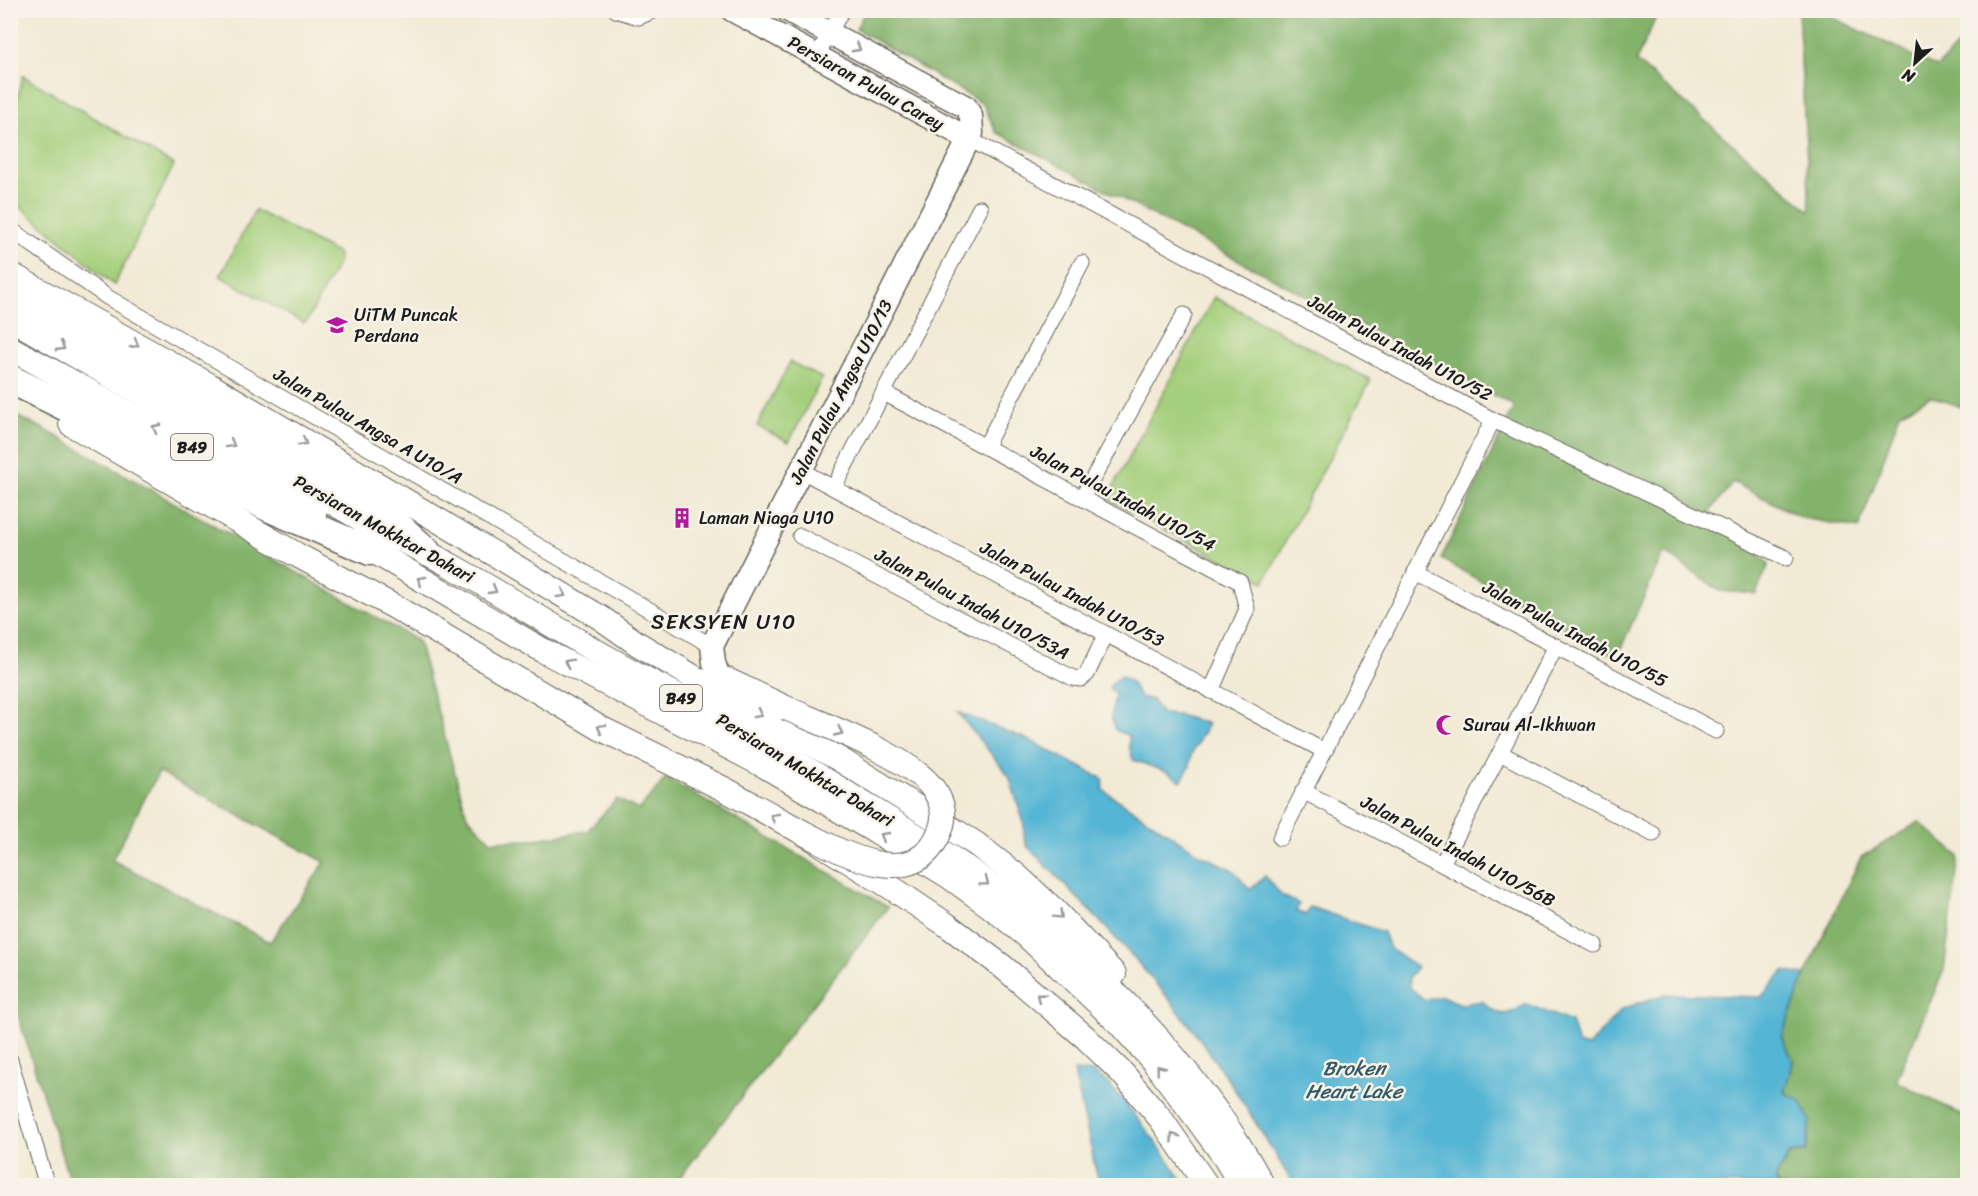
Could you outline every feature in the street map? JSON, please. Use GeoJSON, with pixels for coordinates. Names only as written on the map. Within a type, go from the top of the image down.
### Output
{"type":"FeatureCollection","features":[{"type":"Feature","properties":{"kind":"highway"},"geometry":{"type":"LineString","coordinates":[[10,301],[265,438],[386,515],[426,551]]}},
{"type":"Feature","properties":{"kind":"highway"},"geometry":{"type":"LineString","coordinates":[[10,379],[178,464],[268,507],[370,551]]}},
{"type":"Feature","properties":{"kind":"main road","name":"B49"},"geometry":{"type":"LineString","coordinates":[[10,274],[209,385],[601,618],[638,644],[737,703],[838,759],[976,844],[1016,875],[1089,946],[1121,982],[1142,1019]]}},
{"type":"Feature","properties":{"kind":"main road","name":"Persiaran Mokhtar Dahari"},"geometry":{"type":"LineString","coordinates":[[10,318],[384,532],[426,551],[608,659],[750,735],[959,864],[1022,911],[1142,1019],[1222,1120],[1263,1185]]}},
{"type":"Feature","properties":{"kind":"main road","name":"Persiaran Mokhtar Dahari"},"geometry":{"type":"LineString","coordinates":[[10,348],[330,524],[370,551],[544,651],[775,772],[915,856],[990,906],[1027,936],[1126,1030],[1192,1112],[1242,1185]]}},
{"type":"Feature","properties":{"kind":"main road"},"geometry":{"type":"LineString","coordinates":[[10,391],[107,444],[297,555],[393,606],[600,728],[726,790],[837,850],[879,865],[902,865],[922,857],[936,842],[945,819],[942,804],[930,785],[905,765],[601,618]]}},
{"type":"Feature","properties":{"kind":"main road"},"geometry":{"type":"LineString","coordinates":[[802,832],[947,925],[1053,1008],[1123,1074],[1161,1119],[1207,1185]]}},
{"type":"Feature","properties":{"kind":"street"},"geometry":{"type":"LineString","coordinates":[[616,10],[639,17],[655,10]]}},
{"type":"Feature","properties":{"kind":"street","name":"Persiaran Pulau Carey"},"geometry":{"type":"LineString","coordinates":[[732,10],[969,139]]}},
{"type":"Feature","properties":{"kind":"street","name":"Persiaran Pulau Carey"},"geometry":{"type":"LineString","coordinates":[[787,10],[966,107]]}},
{"type":"Feature","properties":{"kind":"street"},"geometry":{"type":"LineString","coordinates":[[817,56],[842,10]]}},
{"type":"Feature","properties":{"kind":"street","name":"Jalan Pulau Angsa U10/13"},"geometry":{"type":"LineString","coordinates":[[712,646],[972,133],[971,116],[966,107]]}},
{"type":"Feature","properties":{"kind":"street","name":"Jalan Pulau Indah U10/52"},"geometry":{"type":"LineString","coordinates":[[969,139],[1493,420],[1280,838]]}},
{"type":"Feature","properties":{"kind":"street"},"geometry":{"type":"LineString","coordinates":[[834,487],[980,208]]}},
{"type":"Feature","properties":{"kind":"street","name":"Jalan Pulau Angsa A U10/A"},"geometry":{"type":"LineString","coordinates":[[10,229],[107,297],[712,646]]}},
{"type":"Feature","properties":{"kind":"street"},"geometry":{"type":"LineString","coordinates":[[985,447],[1082,263]]}},
{"type":"Feature","properties":{"kind":"street"},"geometry":{"type":"LineString","coordinates":[[1082,498],[1184,315]]}},
{"type":"Feature","properties":{"kind":"street","name":"Jalan Pulau Indah U10/54"},"geometry":{"type":"LineString","coordinates":[[884,393],[1240,582],[1247,609],[1211,691]]}},
{"type":"Feature","properties":{"kind":"street"},"geometry":{"type":"LineString","coordinates":[[1493,420],[1785,558]]}},
{"type":"Feature","properties":{"kind":"street","name":"Jalan Pulau Indah U10/53"},"geometry":{"type":"LineString","coordinates":[[802,471],[1324,751]]}},
{"type":"Feature","properties":{"kind":"street","name":"Jalan Pulau Indah U10/53A"},"geometry":{"type":"LineString","coordinates":[[800,536],[1073,678],[1081,679],[1087,674],[1106,634]]}},
{"type":"Feature","properties":{"kind":"street","name":"Jalan Pulau Indah U10/55"},"geometry":{"type":"LineString","coordinates":[[1415,573],[1716,731]]}},
{"type":"Feature","properties":{"kind":"street"},"geometry":{"type":"LineString","coordinates":[[712,646],[719,677]]}},
{"type":"Feature","properties":{"kind":"street"},"geometry":{"type":"LineString","coordinates":[[1442,864],[1556,646]]}},
{"type":"Feature","properties":{"kind":"street"},"geometry":{"type":"LineString","coordinates":[[1500,753],[1653,834]]}},
{"type":"Feature","properties":{"kind":"street","name":"Jalan Pulau Indah U10/56B"},"geometry":{"type":"LineString","coordinates":[[1303,791],[1595,945]]}},
{"type":"Feature","properties":{"kind":"street"},"geometry":{"type":"LineString","coordinates":[[10,1060],[47,1185]]}},
{"type":"Feature","properties":{"kind":"green space"},"geometry":{"type":"Polygon","coordinates":[[[866,10],[1659,11],[1636,61],[1810,211],[1798,11],[1819,11],[1937,67],[1967,36],[1967,409],[1931,396],[1900,413],[1859,528],[1802,518],[1733,482],[1710,512],[1769,564],[1756,594],[1720,591],[1664,552],[1617,657],[1441,559],[1514,406],[996,132],[983,104],[856,29],[866,10]]]}},
{"type":"Feature","properties":{"kind":"green space"},"geometry":{"type":"Polygon","coordinates":[[[1936,11],[1967,11],[1967,26],[1936,11]]]}},
{"type":"Feature","properties":{"kind":"green space"},"geometry":{"type":"Polygon","coordinates":[[[23,76],[174,165],[114,285],[11,199],[11,123],[23,76]]]}},
{"type":"Feature","properties":{"kind":"green space"},"geometry":{"type":"Polygon","coordinates":[[[255,210],[337,253],[339,261],[304,323],[220,276],[255,210]]]}},
{"type":"Feature","properties":{"kind":"green space"},"geometry":{"type":"Polygon","coordinates":[[[1214,297],[1371,380],[1264,582],[1107,499],[1214,297]]]}},
{"type":"Feature","properties":{"kind":"green space"},"geometry":{"type":"Polygon","coordinates":[[[790,362],[822,378],[789,442],[757,426],[790,362]]]}},
{"type":"Feature","properties":{"kind":"green space"},"geometry":{"type":"Polygon","coordinates":[[[10,413],[42,428],[418,641],[467,816],[491,841],[529,840],[587,831],[617,799],[639,810],[666,778],[888,907],[674,1185],[71,1185],[11,993],[10,413]],[[159,772],[112,860],[270,942],[325,862],[159,772]]]}},
{"type":"Feature","properties":{"kind":"green space"},"geometry":{"type":"Polygon","coordinates":[[[1919,822],[1959,856],[1944,970],[1896,1081],[1967,1118],[1967,1185],[1778,1186],[1775,1179],[1789,1154],[1805,1152],[1784,1092],[1793,1061],[1782,1036],[1805,975],[1861,857],[1919,822]]]}},
{"type":"Feature","properties":{"kind":"water"},"geometry":{"type":"Polygon","coordinates":[[[1121,676],[1131,682],[1140,697],[1152,700],[1162,714],[1178,715],[1208,724],[1191,755],[1190,766],[1181,781],[1167,772],[1133,760],[1129,736],[1115,730],[1111,716],[1115,694],[1110,689],[1110,685],[1121,676]]]}},
{"type":"Feature","properties":{"kind":"water","name":"Broken Heart Lake"},"geometry":{"type":"Polygon","coordinates":[[[957,712],[1029,740],[1103,779],[1103,790],[1198,853],[1233,870],[1250,890],[1265,876],[1281,895],[1299,904],[1296,911],[1306,915],[1310,907],[1383,932],[1389,948],[1417,967],[1409,977],[1410,988],[1425,1000],[1442,996],[1461,1004],[1482,1001],[1494,1011],[1504,1014],[1527,1004],[1571,1022],[1578,1044],[1588,1047],[1622,1009],[1665,994],[1761,997],[1784,971],[1805,975],[1782,1036],[1793,1061],[1784,1092],[1801,1101],[1810,1121],[1806,1152],[1789,1154],[1775,1179],[1778,1185],[1294,1185],[1228,1079],[1166,995],[1027,846],[1024,837],[1024,823],[1009,776],[957,712]]]}},
{"type":"Feature","properties":{"kind":"water"},"geometry":{"type":"Polygon","coordinates":[[[1074,1071],[1093,1072],[1114,1090],[1186,1185],[1099,1185],[1074,1071]]]}},
{"type":"Feature","properties":{"kind":"place","name":"UiTM Puncak Perdana"},"geometry":{"type":"Point","coordinates":[337,325]}},
{"type":"Feature","properties":{"kind":"place","name":"Laman Niaga U10"},"geometry":{"type":"Point","coordinates":[682,518]}},
{"type":"Feature","properties":{"kind":"place","name":"Surau Al-Ikhwan"},"geometry":{"type":"Point","coordinates":[1446,725]}},
{"type":"Feature","properties":{"kind":"district","name":"SEKSYEN U10"},"geometry":{"type":"Point","coordinates":[724,622]}}]}
